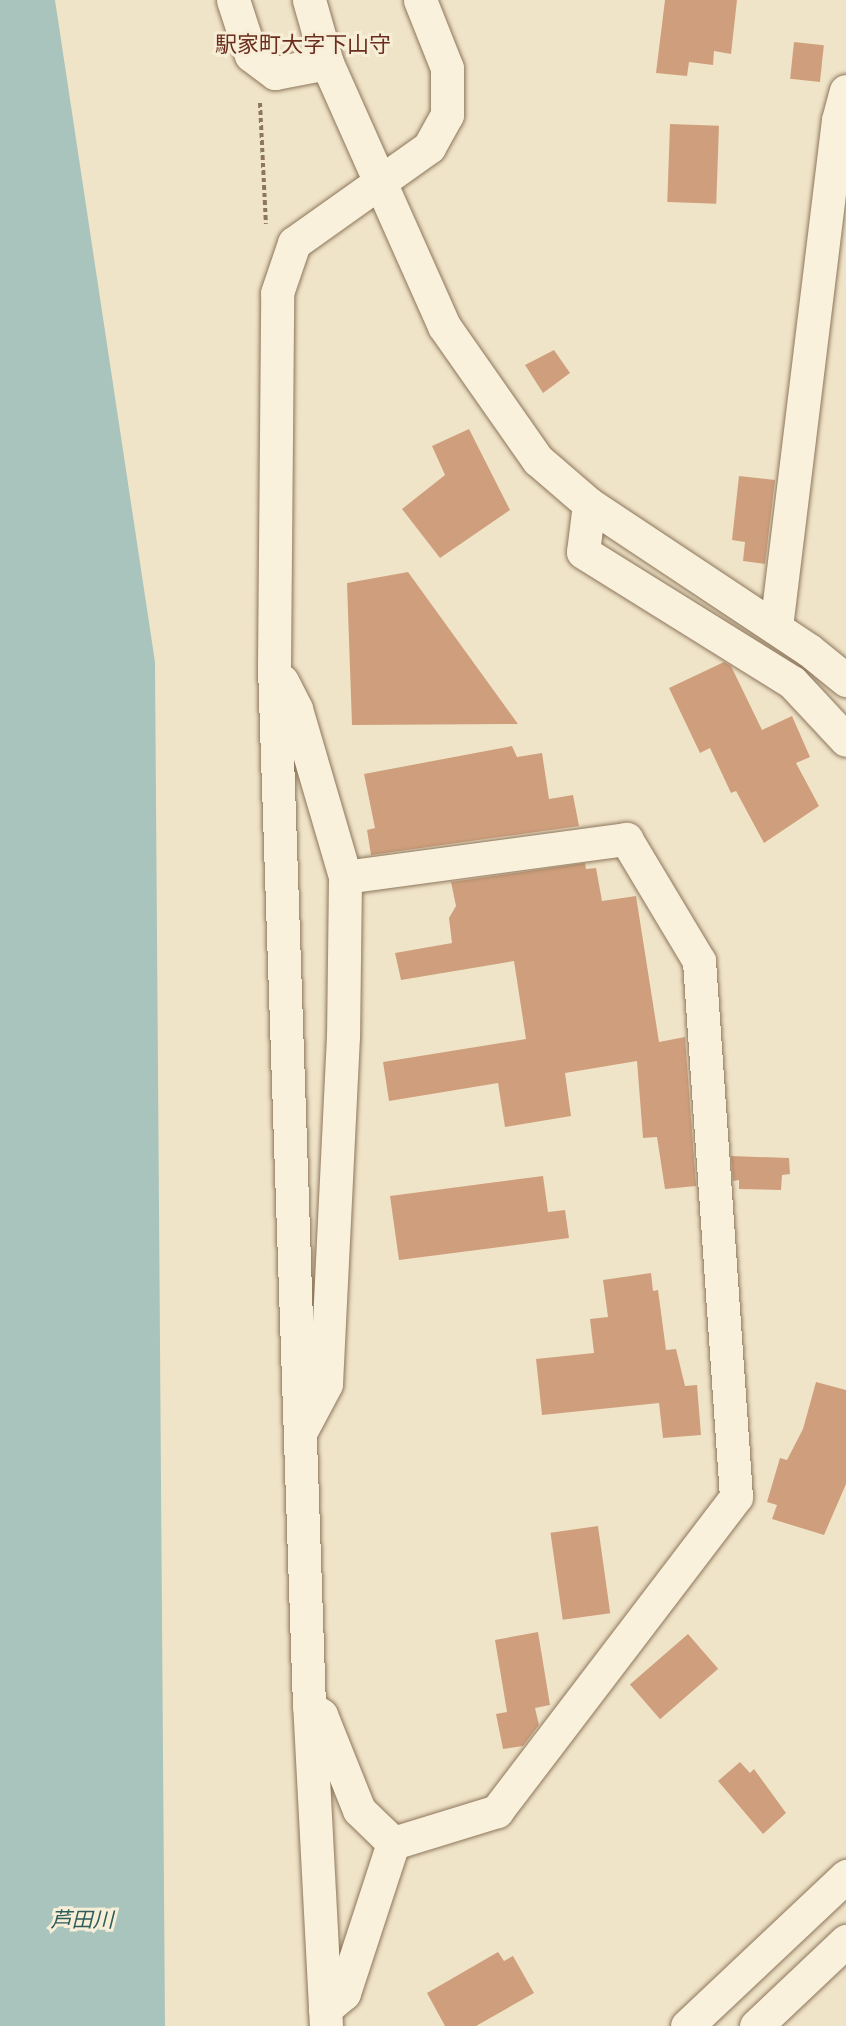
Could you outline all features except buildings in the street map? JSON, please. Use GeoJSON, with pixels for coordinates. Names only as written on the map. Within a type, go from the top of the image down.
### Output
{"type":"FeatureCollection","features":[{"type":"Feature","properties":{"kind":"street"},"geometry":{"type":"LineString","coordinates":[[233,0],[251,55],[275,73],[327,63]]}},
{"type":"Feature","properties":{"kind":"street"},"geometry":{"type":"LineString","coordinates":[[309,0],[327,63],[444,326],[538,460],[589,504],[776,627],[846,680]]}},
{"type":"Feature","properties":{"kind":"street"},"geometry":{"type":"LineString","coordinates":[[326,2018],[309,1706],[274,665],[277,293],[294,243],[429,147],[447,115],[447,68],[420,0]]}},
{"type":"Feature","properties":{"kind":"street"},"geometry":{"type":"LineString","coordinates":[[776,627],[838,120],[846,91]]}},
{"type":"Feature","properties":{"kind":"street"},"geometry":{"type":"LineString","coordinates":[[589,504],[583,552],[792,682],[846,740]]}},
{"type":"Feature","properties":{"kind":"street"},"geometry":{"type":"LineString","coordinates":[[274,665],[296,709],[345,877],[343,1036],[326,1384],[300,1433]]}},
{"type":"Feature","properties":{"kind":"street"},"geometry":{"type":"LineString","coordinates":[[345,877],[626,839],[699,961],[736,1497],[497,1811],[393,1843]]}},
{"type":"Feature","properties":{"kind":"street"},"geometry":{"type":"LineString","coordinates":[[309,1706],[321,1715],[359,1810],[393,1843]]}},
{"type":"Feature","properties":{"kind":"street"},"geometry":{"type":"LineString","coordinates":[[326,2018],[344,1993],[393,1843]]}},
{"type":"Feature","properties":{"kind":"street"},"geometry":{"type":"LineString","coordinates":[[687,2026],[846,1876]]}},
{"type":"Feature","properties":{"kind":"street"},"geometry":{"type":"LineString","coordinates":[[756,2026],[846,1941]]}},
{"type":"Feature","properties":{"kind":"path"},"geometry":{"type":"LineString","coordinates":[[259,61],[267,248],[284,272]]}},
{"type":"Feature","properties":{"kind":"water","name":"芦田川"},"geometry":{"type":"Polygon","coordinates":[[[0,0],[55,0],[155,662],[165,2026],[0,2026],[0,0]]]}},
{"type":"Feature","properties":{"kind":"district","name":"駅家町大字下山守"},"geometry":{"type":"Point","coordinates":[303,43]}}]}
